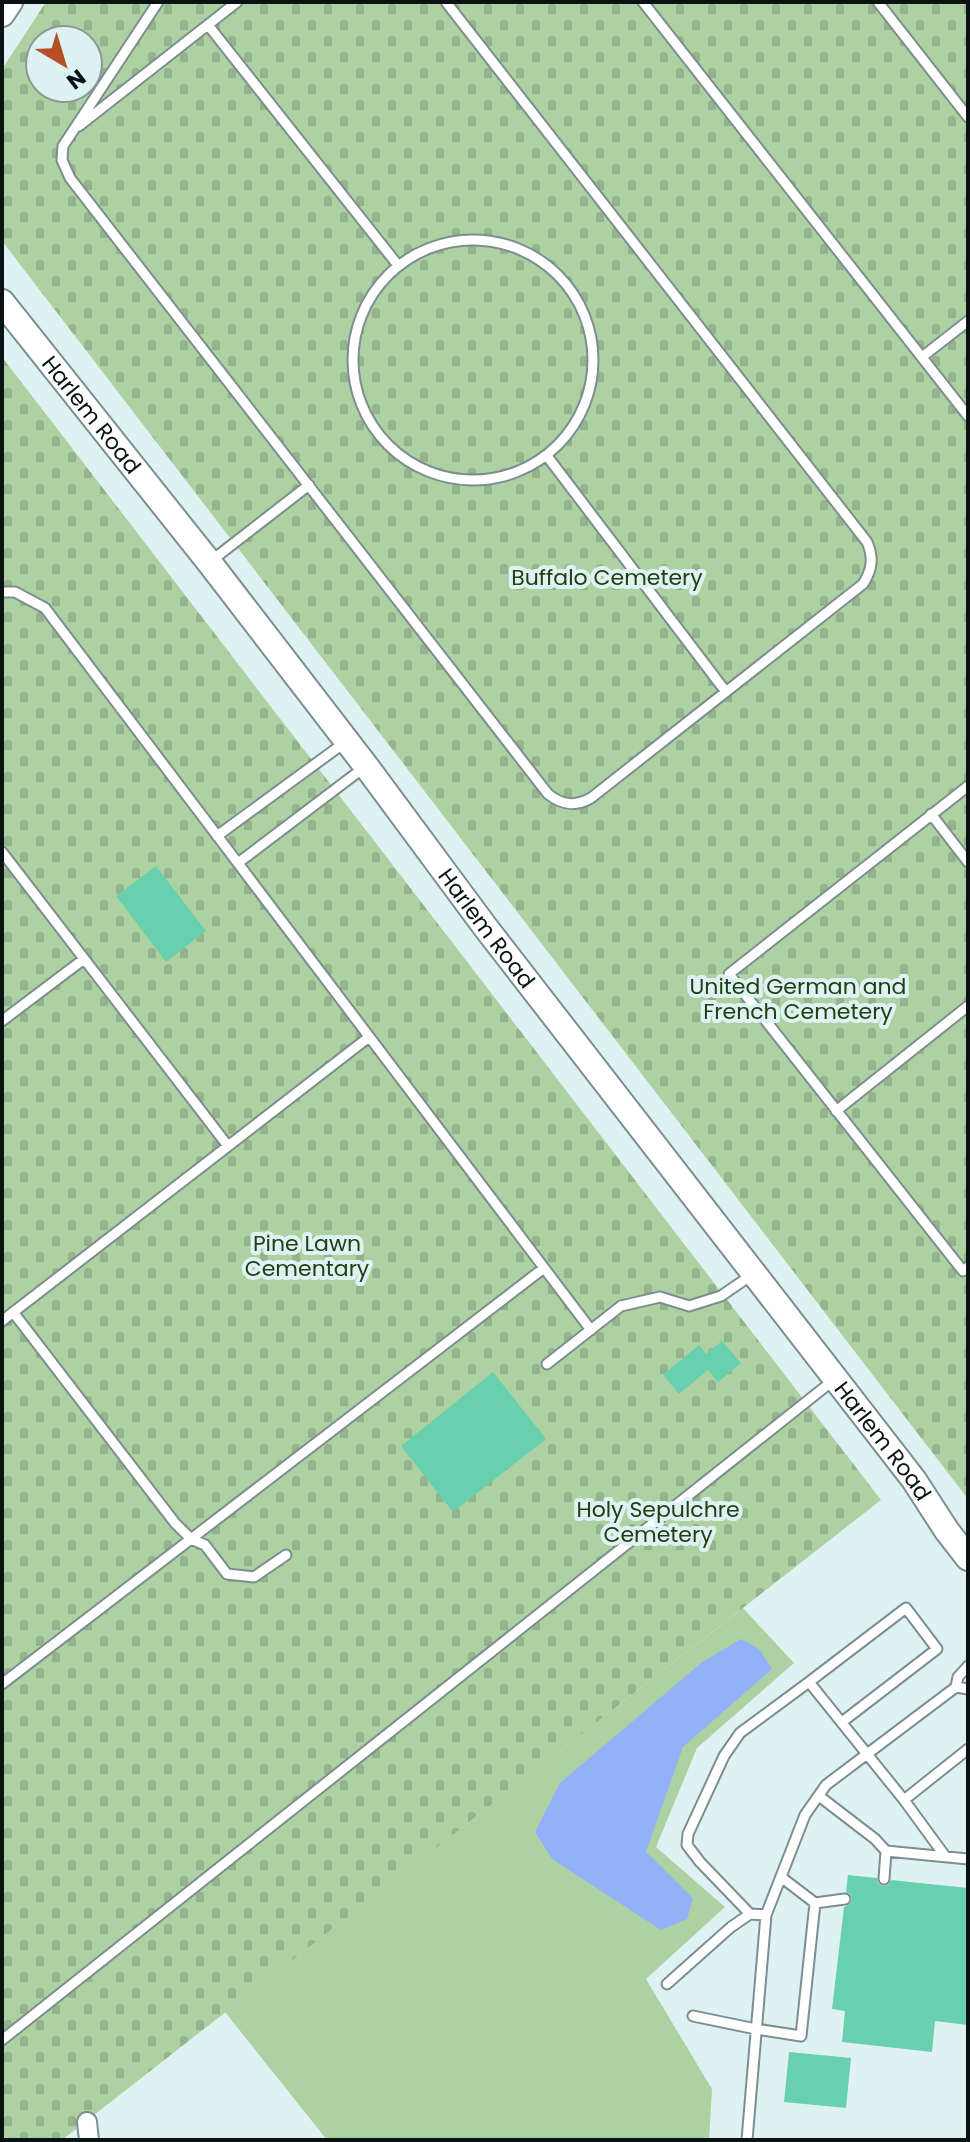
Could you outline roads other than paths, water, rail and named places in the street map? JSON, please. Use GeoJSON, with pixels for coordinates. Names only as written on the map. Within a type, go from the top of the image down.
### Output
{"type":"FeatureCollection","features":[{"type":"Feature","properties":{"kind":"main road"},"geometry":{"type":"LineString","coordinates":[[2,14],[10,2]]}},
{"type":"Feature","properties":{"kind":"main road","name":"Harlem Road"},"geometry":{"type":"LineString","coordinates":[[2,302],[347,741],[486,928],[914,1480],[968,1558]]}},
{"type":"Feature","properties":{"kind":"lane"},"geometry":{"type":"LineString","coordinates":[[158,2],[63,146],[62,160],[70,178],[548,794],[566,804],[576,804],[587,801],[863,584],[872,565],[870,549],[446,2]]}},
{"type":"Feature","properties":{"kind":"lane"},"geometry":{"type":"LineString","coordinates":[[71,132],[237,2]]}},
{"type":"Feature","properties":{"kind":"lane"},"geometry":{"type":"LineString","coordinates":[[643,2],[968,416]]}},
{"type":"Feature","properties":{"kind":"lane"},"geometry":{"type":"LineString","coordinates":[[878,2],[966,110]]}},
{"type":"Feature","properties":{"kind":"lane"},"geometry":{"type":"LineString","coordinates":[[208,25],[397,264]]}},
{"type":"Feature","properties":{"kind":"lane"},"geometry":{"type":"LineString","coordinates":[[494,239],[533,254],[566,281],[581,303],[593,343],[592,385],[575,424],[547,456],[528,468],[487,480],[445,478],[406,462],[375,433],[352,377],[353,335],[369,296],[397,264],[451,240],[494,239]]}},
{"type":"Feature","properties":{"kind":"lane"},"geometry":{"type":"LineString","coordinates":[[922,357],[968,321]]}},
{"type":"Feature","properties":{"kind":"lane"},"geometry":{"type":"LineString","coordinates":[[547,456],[726,692]]}},
{"type":"Feature","properties":{"kind":"lane"},"geometry":{"type":"LineString","coordinates":[[209,562],[309,485]]}},
{"type":"Feature","properties":{"kind":"lane"},"geometry":{"type":"LineString","coordinates":[[2,592],[15,592],[45,608],[591,1330]]}},
{"type":"Feature","properties":{"kind":"lane"},"geometry":{"type":"LineString","coordinates":[[217,836],[347,741]]}},
{"type":"Feature","properties":{"kind":"lane"},"geometry":{"type":"LineString","coordinates":[[238,863],[366,766]]}},
{"type":"Feature","properties":{"kind":"lane"},"geometry":{"type":"LineString","coordinates":[[968,786],[729,974],[963,1271],[968,1267]]}},
{"type":"Feature","properties":{"kind":"lane"},"geometry":{"type":"LineString","coordinates":[[931,814],[968,862]]}},
{"type":"Feature","properties":{"kind":"lane"},"geometry":{"type":"LineString","coordinates":[[2,852],[228,1146]]}},
{"type":"Feature","properties":{"kind":"lane"},"geometry":{"type":"LineString","coordinates":[[2,1021],[84,959]]}},
{"type":"Feature","properties":{"kind":"lane"},"geometry":{"type":"LineString","coordinates":[[836,1111],[968,1006]]}},
{"type":"Feature","properties":{"kind":"lane"},"geometry":{"type":"LineString","coordinates":[[2,1321],[369,1037]]}},
{"type":"Feature","properties":{"kind":"lane"},"geometry":{"type":"LineString","coordinates":[[2,1684],[544,1268]]}},
{"type":"Feature","properties":{"kind":"lane"},"geometry":{"type":"LineString","coordinates":[[547,1364],[621,1306],[660,1297],[689,1306],[721,1296],[754,1273]]}},
{"type":"Feature","properties":{"kind":"lane"},"geometry":{"type":"LineString","coordinates":[[13,1312],[165,1510],[191,1539],[205,1545],[227,1574],[254,1577],[286,1555]]}},
{"type":"Feature","properties":{"kind":"lane"},"geometry":{"type":"LineString","coordinates":[[2,2040],[835,1379]]}},
{"type":"Feature","properties":{"kind":"lane"},"geometry":{"type":"LineString","coordinates":[[750,1914],[687,1845],[688,1834],[724,1756],[740,1733],[906,1608],[937,1649],[842,1722]]}},
{"type":"Feature","properties":{"kind":"lane"},"geometry":{"type":"LineString","coordinates":[[747,2140],[766,1915],[805,1815],[826,1785],[956,1687],[958,1677],[968,1666]]}},
{"type":"Feature","properties":{"kind":"lane"},"geometry":{"type":"LineString","coordinates":[[809,1682],[945,1856]]}},
{"type":"Feature","properties":{"kind":"lane"},"geometry":{"type":"LineString","coordinates":[[956,1687],[968,1689]]}},
{"type":"Feature","properties":{"kind":"lane"},"geometry":{"type":"LineString","coordinates":[[904,1800],[968,1749]]}},
{"type":"Feature","properties":{"kind":"lane"},"geometry":{"type":"LineString","coordinates":[[819,1796],[886,1851],[968,1859]]}},
{"type":"Feature","properties":{"kind":"lane"},"geometry":{"type":"LineString","coordinates":[[884,1879],[886,1851]]}},
{"type":"Feature","properties":{"kind":"lane"},"geometry":{"type":"LineString","coordinates":[[781,1877],[815,1903],[845,1899]]}},
{"type":"Feature","properties":{"kind":"lane"},"geometry":{"type":"LineString","coordinates":[[693,2016],[801,2036],[815,1903]]}},
{"type":"Feature","properties":{"kind":"lane"},"geometry":{"type":"LineString","coordinates":[[667,1984],[731,1927],[750,1914],[766,1915]]}},
{"type":"Feature","properties":{"kind":"water"},"geometry":{"type":"Polygon","coordinates":[[[741,1639],[759,1649],[772,1669],[683,1747],[646,1852],[693,1898],[687,1919],[661,1930],[552,1859],[535,1832],[560,1783],[701,1663],[741,1639]]]}},
{"type":"Feature","properties":{"kind":"park label","name":"Buffalo Cemetery"},"geometry":{"type":"Point","coordinates":[607,577]}},
{"type":"Feature","properties":{"kind":"park label","name":"United German and French Cemetery"},"geometry":{"type":"Point","coordinates":[798,998]}},
{"type":"Feature","properties":{"kind":"park label","name":"Pine Lawn Cementary"},"geometry":{"type":"Point","coordinates":[307,1256]}},
{"type":"Feature","properties":{"kind":"park label","name":"Holy Sepulchre Cemetery"},"geometry":{"type":"Point","coordinates":[658,1522]}}]}
